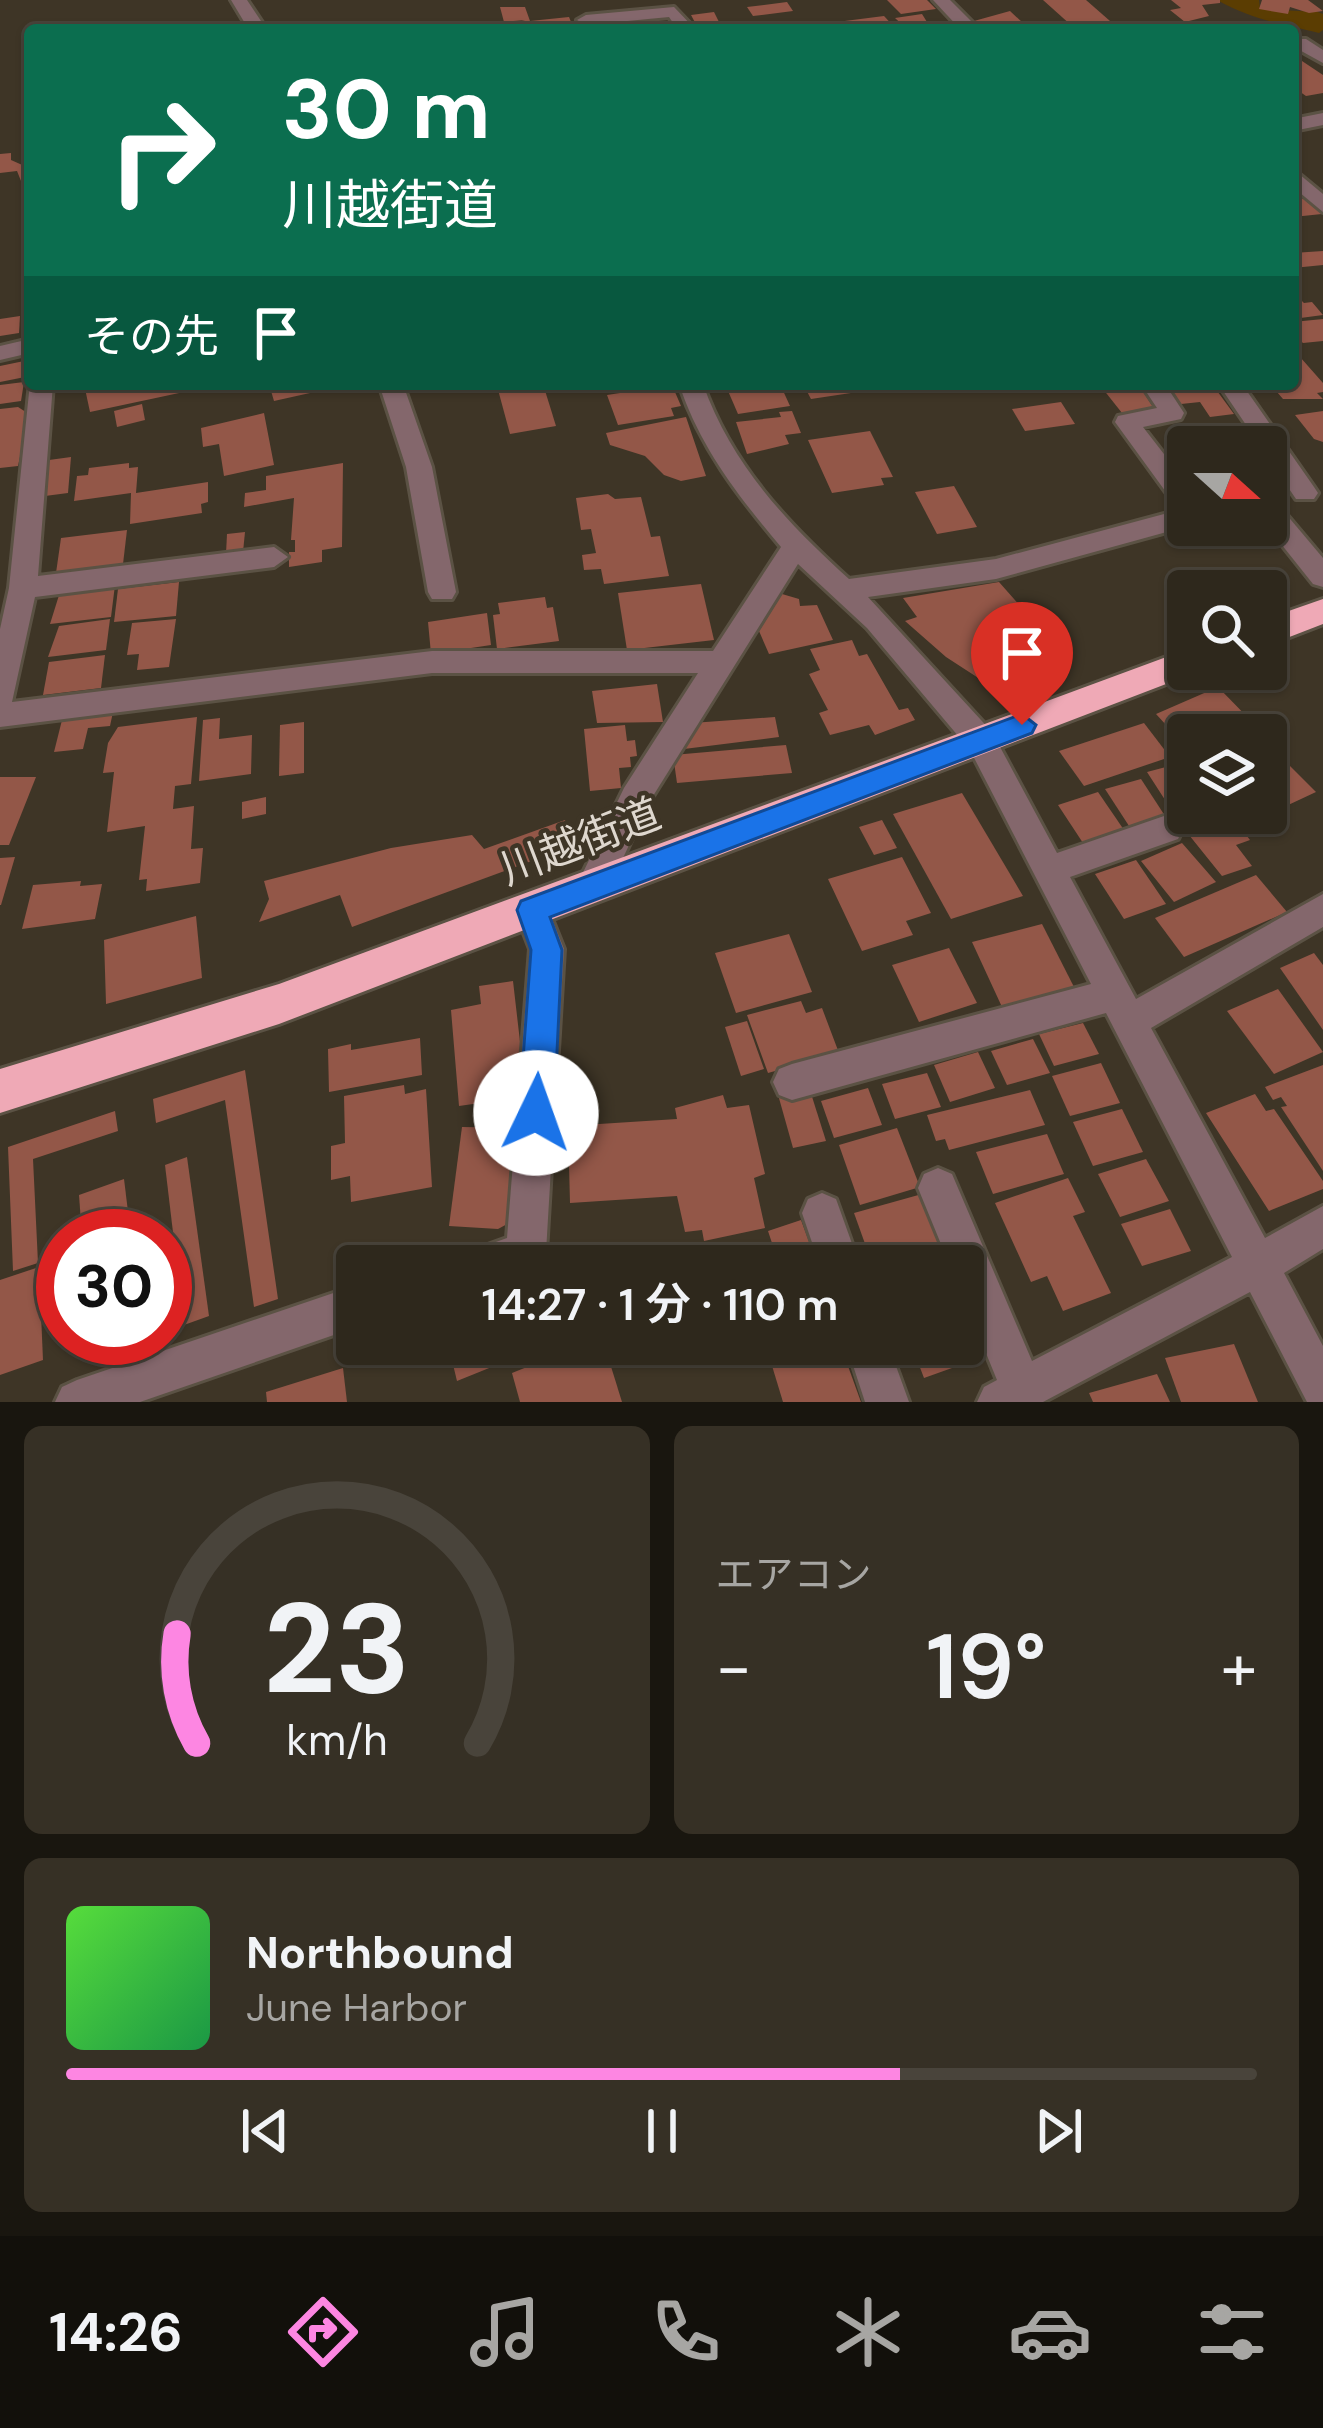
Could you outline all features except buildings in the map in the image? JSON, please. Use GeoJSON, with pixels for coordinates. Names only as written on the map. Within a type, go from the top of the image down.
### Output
{"type":"FeatureCollection","features":[{"type":"Feature","properties":{"kind":"highway"},"geometry":{"type":"LineString","coordinates":[[1287,625],[1323,611]]}},
{"type":"Feature","properties":{"kind":"highway","name":"川越街道"},"geometry":{"type":"LineString","coordinates":[[0,1091],[279,1004],[1167,670]]}},
{"type":"Feature","properties":{"kind":"street"},"geometry":{"type":"LineString","coordinates":[[941,0],[965,24]]}},
{"type":"Feature","properties":{"kind":"street"},"geometry":{"type":"LineString","coordinates":[[595,24],[674,12],[682,24]]}},
{"type":"Feature","properties":{"kind":"street"},"geometry":{"type":"LineString","coordinates":[[1300,43],[1323,58]]}},
{"type":"Feature","properties":{"kind":"street"},"geometry":{"type":"LineString","coordinates":[[1299,181],[1323,206]]}},
{"type":"Feature","properties":{"kind":"street"},"geometry":{"type":"LineString","coordinates":[[0,698],[22,588],[40,390]]}},
{"type":"Feature","properties":{"kind":"street"},"geometry":{"type":"LineString","coordinates":[[393,390],[419,466],[442,592]]}},
{"type":"Feature","properties":{"kind":"street"},"geometry":{"type":"LineString","coordinates":[[693,390],[703,419],[741,483],[795,546],[877,621],[980,740],[1323,1389]]}},
{"type":"Feature","properties":{"kind":"street"},"geometry":{"type":"LineString","coordinates":[[1157,390],[1172,412],[1127,422],[1167,476]]}},
{"type":"Feature","properties":{"kind":"street"},"geometry":{"type":"LineString","coordinates":[[1235,390],[1314,491]]}},
{"type":"Feature","properties":{"kind":"street"},"geometry":{"type":"LineString","coordinates":[[843,590],[996,569],[1167,523]]}},
{"type":"Feature","properties":{"kind":"street"},"geometry":{"type":"LineString","coordinates":[[1287,530],[1323,577]]}},
{"type":"Feature","properties":{"kind":"street"},"geometry":{"type":"LineString","coordinates":[[593,887],[635,797],[795,546]]}},
{"type":"Feature","properties":{"kind":"street"},"geometry":{"type":"LineString","coordinates":[[22,588],[274,557]]}},
{"type":"Feature","properties":{"kind":"street"},"geometry":{"type":"LineString","coordinates":[[0,715],[432,662],[721,662]]}},
{"type":"Feature","properties":{"kind":"street"},"geometry":{"type":"LineString","coordinates":[[1049,870],[1167,829]]}},
{"type":"Feature","properties":{"kind":"street"},"geometry":{"type":"LineString","coordinates":[[793,1082],[1122,1007],[1323,909]]}},
{"type":"Feature","properties":{"kind":"street"},"geometry":{"type":"LineString","coordinates":[[526,1245],[547,950],[532,910]]}},
{"type":"Feature","properties":{"kind":"street"},"geometry":{"type":"LineString","coordinates":[[938,1188],[1010,1395],[1323,1226]]}},
{"type":"Feature","properties":{"kind":"street"},"geometry":{"type":"LineString","coordinates":[[822,1213],[833,1245]]}},
{"type":"Feature","properties":{"kind":"street"},"geometry":{"type":"LineString","coordinates":[[77,1402],[336,1313]]}},
{"type":"Feature","properties":{"kind":"street"},"geometry":{"type":"LineString","coordinates":[[874,1365],[887,1402]]}},
{"type":"Feature","properties":{"kind":"shaded area"},"geometry":{"type":"Polygon","coordinates":[[[1217,0],[1259,0],[1260,9],[1318,12],[1323,14],[1323,30],[1319,33],[1242,12],[1217,0]]]}},
{"type":"Feature","properties":{"kind":"route"},"geometry":{"type":"LineString","coordinates":[[536,1113],[547,950],[532,910],[1022,725]]}}]}
